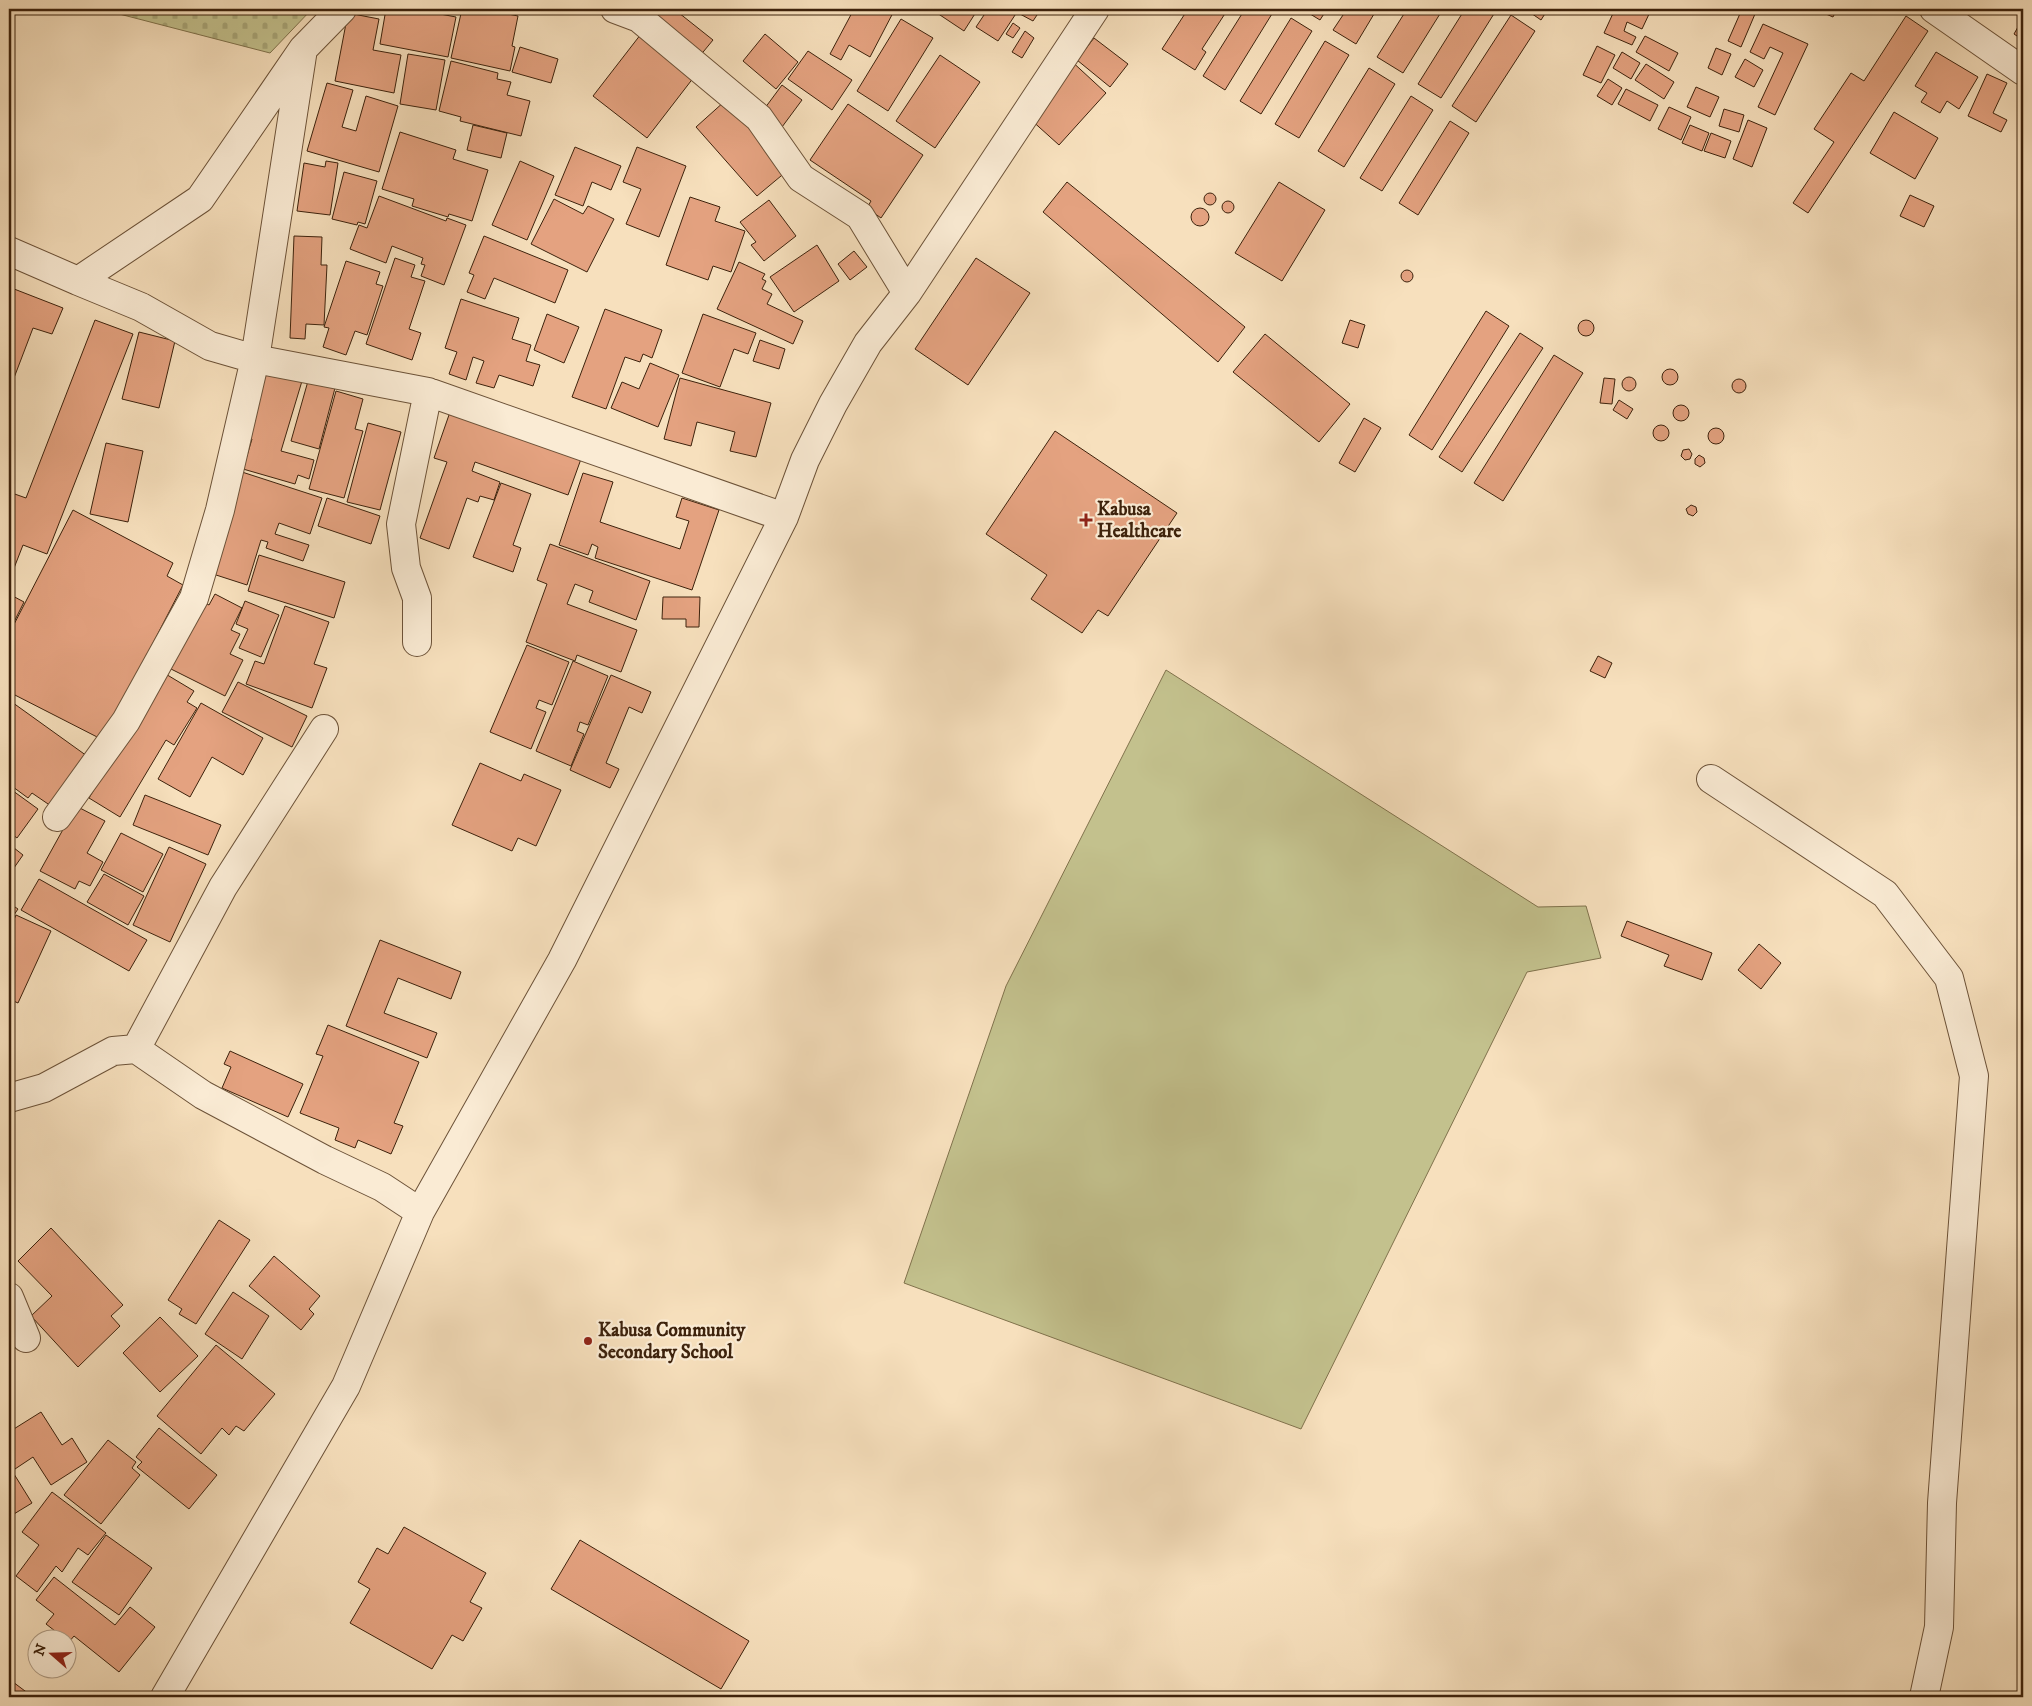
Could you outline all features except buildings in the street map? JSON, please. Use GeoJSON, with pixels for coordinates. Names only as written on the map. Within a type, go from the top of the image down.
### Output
{"type":"FeatureCollection","features":[{"type":"Feature","properties":{"kind":"street"},"geometry":{"type":"LineString","coordinates":[[78,282],[200,199],[303,49],[342,9]]}},
{"type":"Feature","properties":{"kind":"street"},"geometry":{"type":"LineString","coordinates":[[615,9],[639,18],[759,118],[801,178],[860,216],[907,293]]}},
{"type":"Feature","properties":{"kind":"street"},"geometry":{"type":"LineString","coordinates":[[165,1697],[346,1386],[420,1212],[562,960],[784,517],[805,460],[833,404],[868,343],[907,293],[1095,9]]}},
{"type":"Feature","properties":{"kind":"street"},"geometry":{"type":"LineString","coordinates":[[1934,9],[2023,71]]}},
{"type":"Feature","properties":{"kind":"street"},"geometry":{"type":"LineString","coordinates":[[57,817],[126,721],[194,598],[220,510],[255,359],[303,49]]}},
{"type":"Feature","properties":{"kind":"street"},"geometry":{"type":"LineString","coordinates":[[9,251],[78,282],[141,307],[210,346],[255,359],[428,392],[784,517]]}},
{"type":"Feature","properties":{"kind":"street"},"geometry":{"type":"LineString","coordinates":[[418,642],[417,598],[406,568],[401,524],[428,392]]}},
{"type":"Feature","properties":{"kind":"street"},"geometry":{"type":"LineString","coordinates":[[136,1049],[223,887],[324,729]]}},
{"type":"Feature","properties":{"kind":"street"},"geometry":{"type":"LineString","coordinates":[[1711,779],[1885,894],[1949,978],[1974,1076],[1942,1503],[1939,1627],[1924,1697]]}},
{"type":"Feature","properties":{"kind":"street"},"geometry":{"type":"LineString","coordinates":[[9,1098],[44,1088],[113,1051],[136,1049],[203,1095],[325,1160],[382,1187],[420,1212]]}},
{"type":"Feature","properties":{"kind":"street"},"geometry":{"type":"LineString","coordinates":[[9,1297],[26,1338]]}},
{"type":"Feature","properties":{"kind":"green space"},"geometry":{"type":"Polygon","coordinates":[[[100,9],[312,9],[270,53],[100,9]]]}},
{"type":"Feature","properties":{"kind":"green space"},"geometry":{"type":"Polygon","coordinates":[[[1166,670],[1538,907],[1586,906],[1601,958],[1527,972],[1301,1429],[904,1283],[1006,986],[1166,670]]]}},
{"type":"Feature","properties":{"kind":"place","name":"Kabusa Healthcare"},"geometry":{"type":"Point","coordinates":[1086,520]}},
{"type":"Feature","properties":{"kind":"place","name":"Kabusa Community Secondary School"},"geometry":{"type":"Point","coordinates":[588,1341]}}]}
